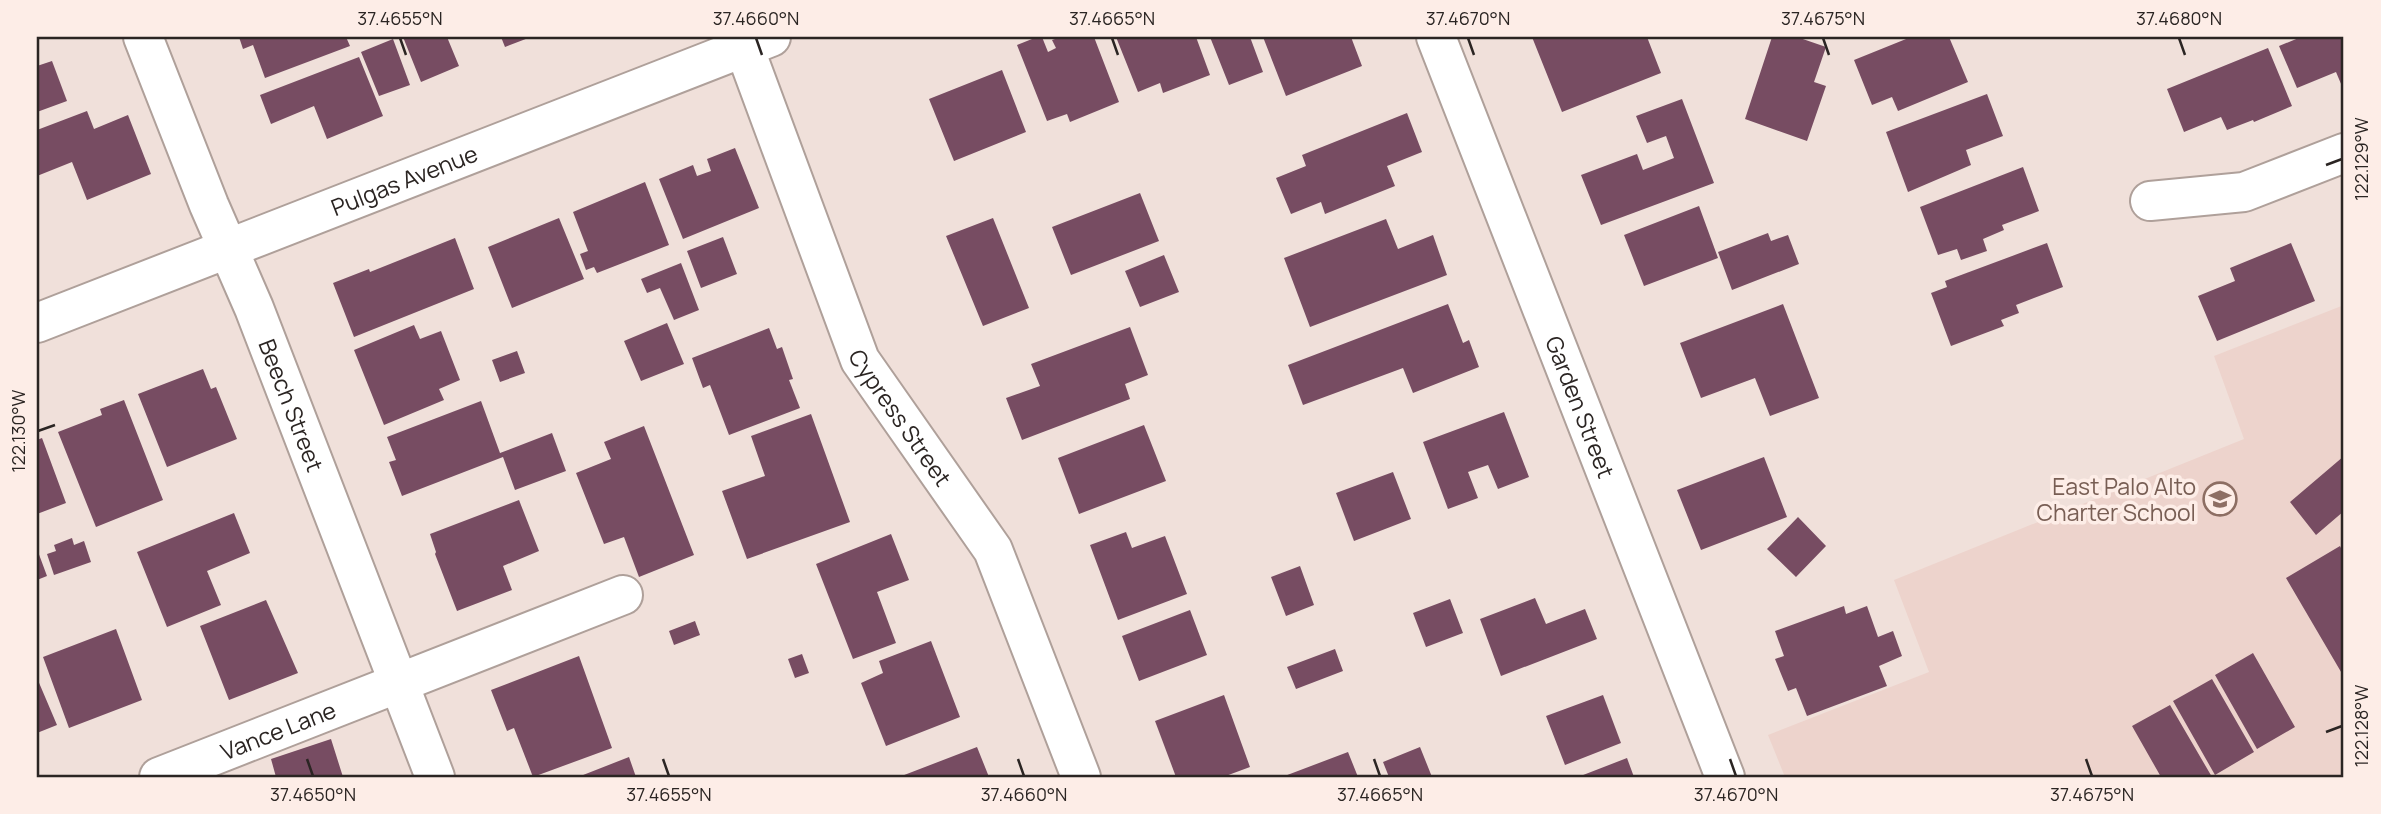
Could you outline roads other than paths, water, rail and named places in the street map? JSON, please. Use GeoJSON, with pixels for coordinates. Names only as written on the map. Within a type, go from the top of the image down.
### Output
{"type":"FeatureCollection","features":[{"type":"Feature","properties":{"kind":"street","name":"Beech Street"},"geometry":{"type":"LineString","coordinates":[[143,37],[209,205],[229,248],[435,777]]}},
{"type":"Feature","properties":{"kind":"street","name":"Garden Street"},"geometry":{"type":"LineString","coordinates":[[1436,37],[1725,777]]}},
{"type":"Feature","properties":{"kind":"street","name":"Pulgas Avenue"},"geometry":{"type":"LineString","coordinates":[[37,323],[757,42]]}},
{"type":"Feature","properties":{"kind":"street","name":"Cypress Street"},"geometry":{"type":"LineString","coordinates":[[757,42],[860,360],[993,550],[1081,777]]}},
{"type":"Feature","properties":{"kind":"street"},"geometry":{"type":"LineString","coordinates":[[2150,201],[2244,192],[2344,152]]}},
{"type":"Feature","properties":{"kind":"street","name":"Vance Lane"},"geometry":{"type":"LineString","coordinates":[[159,777],[624,595]]}},
{"type":"Feature","properties":{"kind":"place","name":"East Palo Alto Charter School"},"geometry":{"type":"Point","coordinates":[2220,499]}}]}
